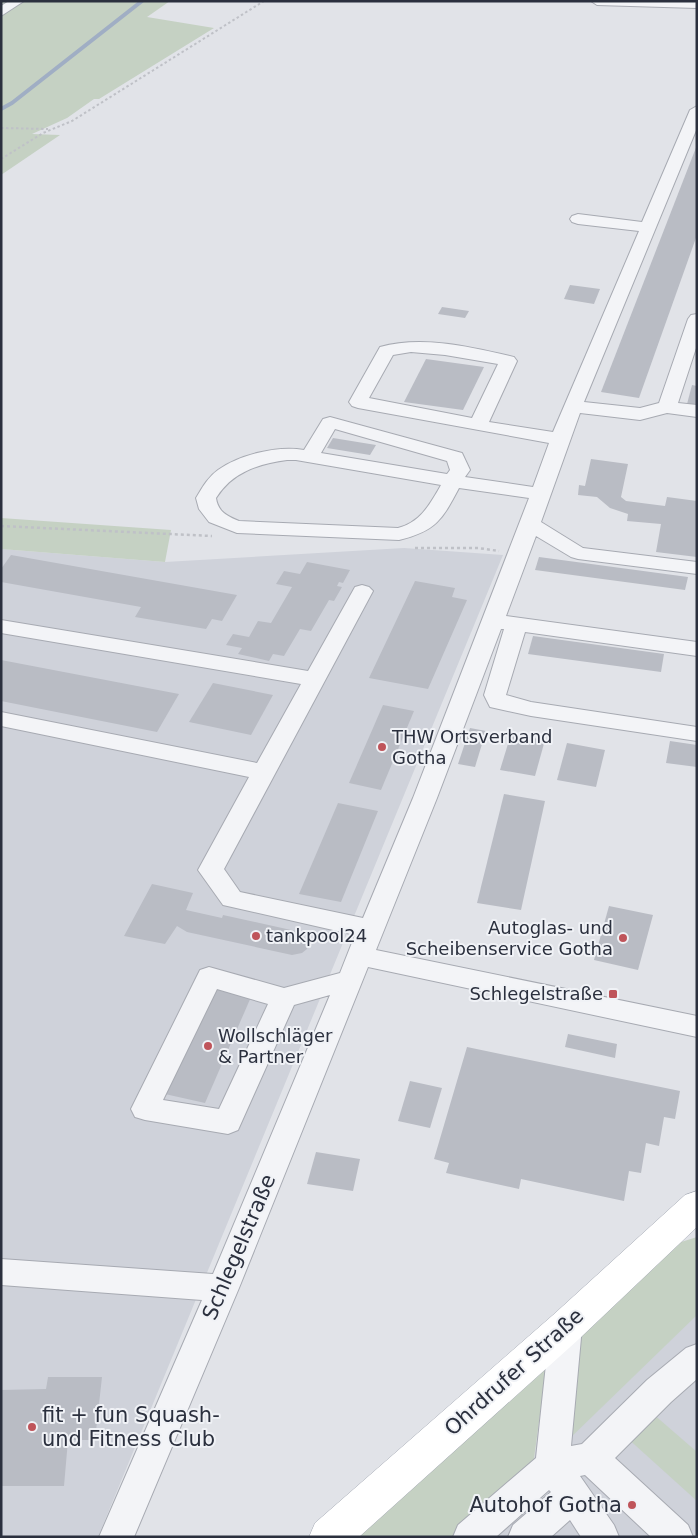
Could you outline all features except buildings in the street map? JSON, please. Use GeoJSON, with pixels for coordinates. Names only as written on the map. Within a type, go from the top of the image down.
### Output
{"type":"FeatureCollection","features":[{"type":"Feature","properties":{"kind":"main road","name":"Ohrdrufer Straße"},"geometry":{"type":"LineString","coordinates":[[329,1537],[566,1327],[697,1205]]}},
{"type":"Feature","properties":{"kind":"street"},"geometry":{"type":"LineString","coordinates":[[1,12],[18,1]]}},
{"type":"Feature","properties":{"kind":"street"},"geometry":{"type":"LineString","coordinates":[[597,1],[697,4]]}},
{"type":"Feature","properties":{"kind":"street","name":"Schlegelstraße"},"geometry":{"type":"LineString","coordinates":[[116,1537],[223,1288],[371,929],[522,546],[560,439],[575,407],[697,110]]}},
{"type":"Feature","properties":{"kind":"street"},"geometry":{"type":"LineString","coordinates":[[578,219],[649,228]]}},
{"type":"Feature","properties":{"kind":"street"},"geometry":{"type":"LineString","coordinates":[[667,407],[690,365],[697,319]]}},
{"type":"Feature","properties":{"kind":"street"},"geometry":{"type":"LineString","coordinates":[[478,426],[508,361],[412,346],[392,348],[386,351],[358,402],[406,410],[478,426],[560,439]]}},
{"type":"Feature","properties":{"kind":"street"},"geometry":{"type":"LineString","coordinates":[[575,407],[640,414],[667,407],[697,411]]}},
{"type":"Feature","properties":{"kind":"street"},"geometry":{"type":"LineString","coordinates":[[309,456],[330,423],[455,458],[460,470],[452,481],[435,516],[430,522],[415,530],[399,534],[237,527],[220,520],[208,510],[206,498],[225,474],[254,462],[282,455],[296,454],[452,481],[540,494]]}},
{"type":"Feature","properties":{"kind":"street"},"geometry":{"type":"LineString","coordinates":[[362,591],[211,870],[232,899],[371,929]]}},
{"type":"Feature","properties":{"kind":"street"},"geometry":{"type":"LineString","coordinates":[[493,621],[697,649]]}},
{"type":"Feature","properties":{"kind":"street"},"geometry":{"type":"LineString","coordinates":[[516,624],[495,695],[498,702],[531,709],[697,734]]}},
{"type":"Feature","properties":{"kind":"street"},"geometry":{"type":"LineString","coordinates":[[1,626],[315,678]]}},
{"type":"Feature","properties":{"kind":"street"},"geometry":{"type":"LineString","coordinates":[[1,719],[264,772]]}},
{"type":"Feature","properties":{"kind":"street"},"geometry":{"type":"LineString","coordinates":[[284,998],[228,1122],[145,1109],[209,977],[284,998],[355,968],[697,1027]]}},
{"type":"Feature","properties":{"kind":"street"},"geometry":{"type":"LineString","coordinates":[[1,1272],[223,1288]]}},
{"type":"Feature","properties":{"kind":"street"},"geometry":{"type":"LineString","coordinates":[[566,1327],[553,1453],[572,1495],[602,1537]]}},
{"type":"Feature","properties":{"kind":"street"},"geometry":{"type":"LineString","coordinates":[[590,1458],[659,1391],[697,1358]]}},
{"type":"Feature","properties":{"kind":"street"},"geometry":{"type":"LineString","coordinates":[[553,1453],[590,1458],[676,1537]]}},
{"type":"Feature","properties":{"kind":"street"},"geometry":{"type":"LineString","coordinates":[[470,1537],[553,1453]]}},
{"type":"Feature","properties":{"kind":"street"},"geometry":{"type":"LineString","coordinates":[[524,1537],[572,1495]]}},
{"type":"Feature","properties":{"kind":"lane"},"geometry":{"type":"LineString","coordinates":[[530,524],[578,553],[697,568]]}},
{"type":"Feature","properties":{"kind":"path"},"geometry":{"type":"LineString","coordinates":[[1,159],[52,129],[72,122],[264,1]]}},
{"type":"Feature","properties":{"kind":"path"},"geometry":{"type":"LineString","coordinates":[[1,128],[52,129]]}},
{"type":"Feature","properties":{"kind":"shaded area"},"geometry":{"type":"Polygon","coordinates":[[[404,548],[503,555],[98,1537],[1,1537],[1,549],[165,562],[404,548]]]}},
{"type":"Feature","properties":{"kind":"shaded area"},"geometry":{"type":"Polygon","coordinates":[[[697,1276],[697,1537],[454,1537],[533,1467],[539,1423],[697,1276]]]}},
{"type":"Feature","properties":{"kind":"green space"},"geometry":{"type":"Polygon","coordinates":[[[1,1],[170,1],[147,17],[214,28],[99,99],[94,99],[67,118],[32,134],[60,135],[1,175],[1,1]]]}},
{"type":"Feature","properties":{"kind":"green space"},"geometry":{"type":"Polygon","coordinates":[[[1,518],[171,530],[165,562],[1,549],[1,518]]]}},
{"type":"Feature","properties":{"kind":"green space"},"geometry":{"type":"Polygon","coordinates":[[[697,1237],[697,1315],[566,1442],[580,1336],[678,1243],[697,1237]]]}},
{"type":"Feature","properties":{"kind":"green space"},"geometry":{"type":"Polygon","coordinates":[[[547,1363],[533,1466],[454,1537],[352,1537],[547,1363]]]}},
{"type":"Feature","properties":{"kind":"green space"},"geometry":{"type":"Polygon","coordinates":[[[652,1413],[697,1452],[697,1501],[625,1436],[652,1413]]]}},
{"type":"Feature","properties":{"kind":"waterway"},"geometry":{"type":"LineString","coordinates":[[1,109],[12,103],[142,1]]}},
{"type":"Feature","properties":{"kind":"place","name":"THW Ortsverband Gotha"},"geometry":{"type":"Point","coordinates":[382,747]}},
{"type":"Feature","properties":{"kind":"place","name":"tankpool24"},"geometry":{"type":"Point","coordinates":[256,936]}},
{"type":"Feature","properties":{"kind":"place","name":"Autoglas- und Scheibenservice Gotha"},"geometry":{"type":"Point","coordinates":[623,938]}},
{"type":"Feature","properties":{"kind":"place","name":"Schlegelstraße"},"geometry":{"type":"Point","coordinates":[613,994]}},
{"type":"Feature","properties":{"kind":"place","name":"Wollschläger & Partner"},"geometry":{"type":"Point","coordinates":[208,1046]}},
{"type":"Feature","properties":{"kind":"place","name":"fit + fun Squash- und Fitness Club"},"geometry":{"type":"Point","coordinates":[32,1427]}},
{"type":"Feature","properties":{"kind":"place","name":"Autohof Gotha"},"geometry":{"type":"Point","coordinates":[632,1505]}}]}
